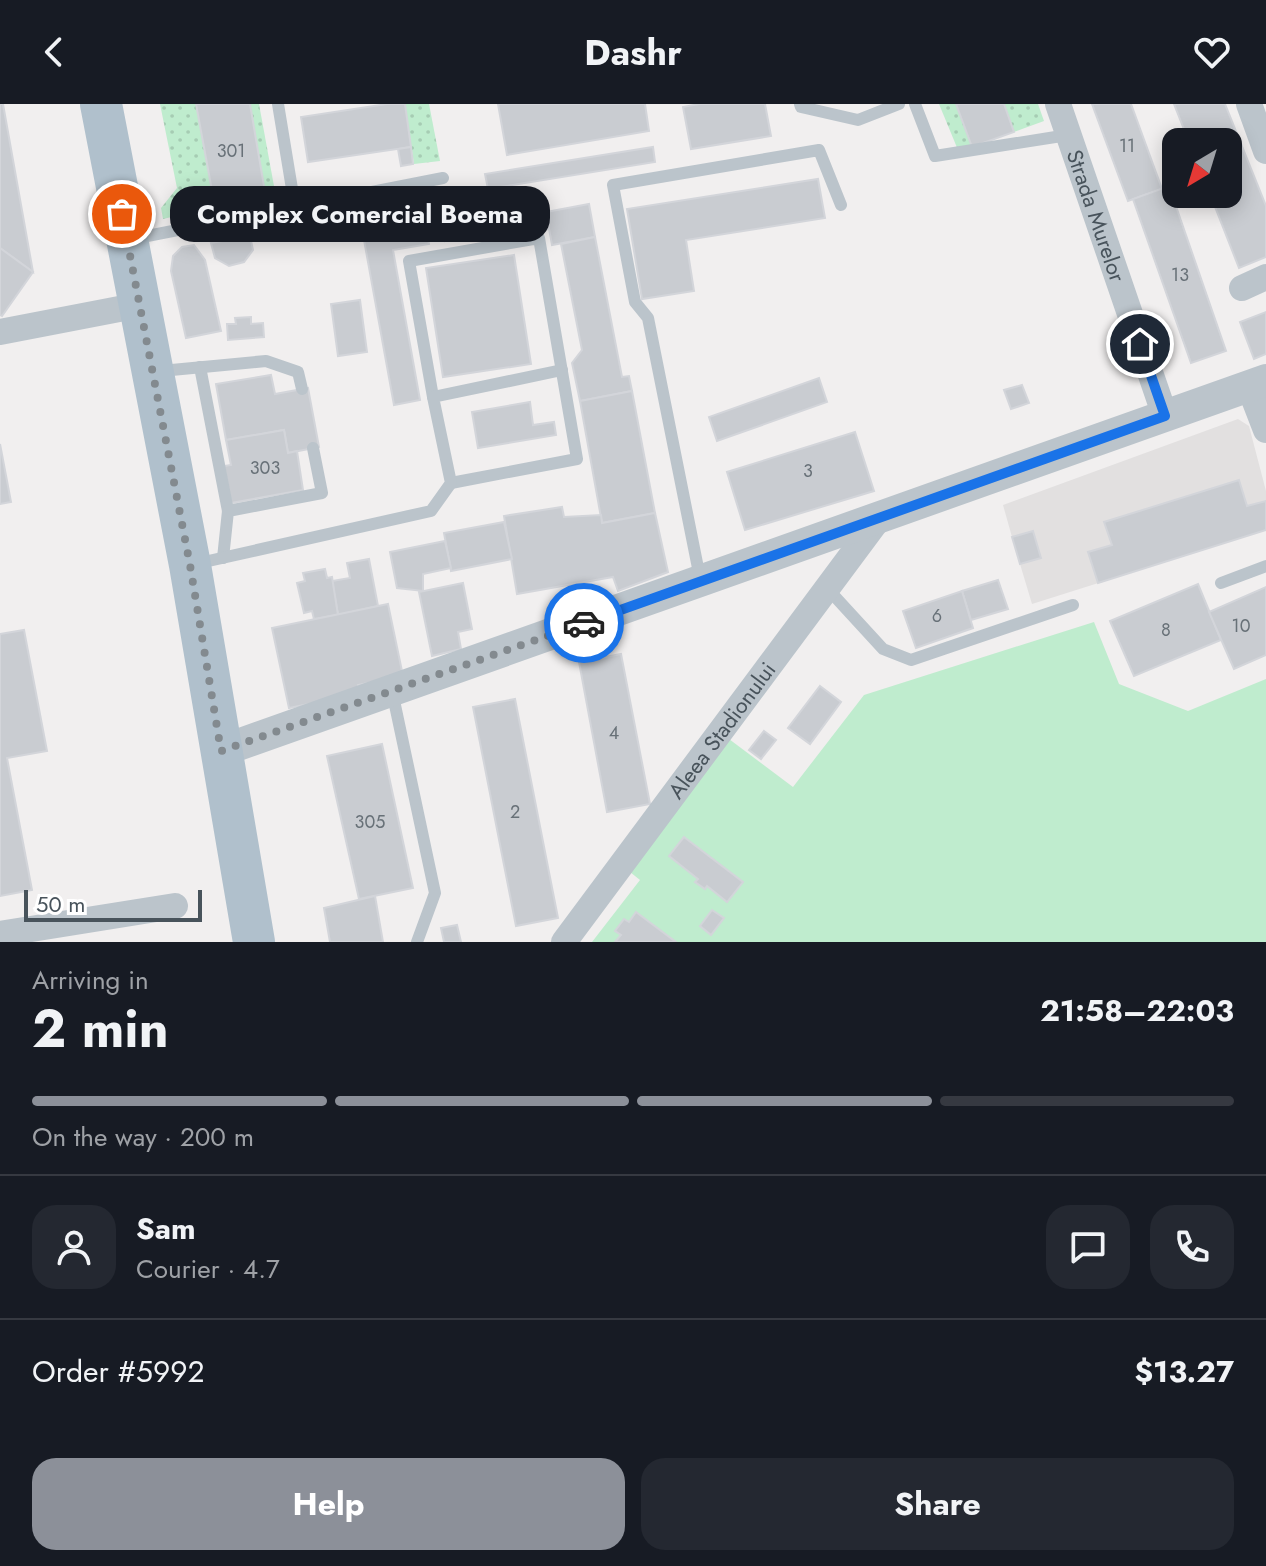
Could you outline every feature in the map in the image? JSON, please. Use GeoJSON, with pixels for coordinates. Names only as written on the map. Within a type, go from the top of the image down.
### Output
{"type":"FeatureCollection","features":[{"type":"Feature","properties":{"kind":"main road"},"geometry":{"type":"LineString","coordinates":[[101,104],[153,371],[206,561],[221,751],[254,942]]}},
{"type":"Feature","properties":{"kind":"street","name":"Strada Murelor"},"geometry":{"type":"LineString","coordinates":[[1058,104],[1165,416]]}},
{"type":"Feature","properties":{"kind":"street"},"geometry":{"type":"LineString","coordinates":[[1249,104],[1266,151]]}},
{"type":"Feature","properties":{"kind":"street"},"geometry":{"type":"LineString","coordinates":[[1242,288],[1266,277]]}},
{"type":"Feature","properties":{"kind":"street"},"geometry":{"type":"LineString","coordinates":[[0,332],[140,305]]}},
{"type":"Feature","properties":{"kind":"street"},"geometry":{"type":"LineString","coordinates":[[221,751],[1258,383],[1266,430]]}},
{"type":"Feature","properties":{"kind":"street","name":"Aleea Stadionului"},"geometry":{"type":"LineString","coordinates":[[564,942],[880,517]]}},
{"type":"Feature","properties":{"kind":"street"},"geometry":{"type":"LineString","coordinates":[[0,934],[175,906]]}},
{"type":"Feature","properties":{"kind":"lane"},"geometry":{"type":"LineString","coordinates":[[278,104],[295,207]]}},
{"type":"Feature","properties":{"kind":"lane"},"geometry":{"type":"LineString","coordinates":[[800,104],[801,107],[858,120],[899,104]]}},
{"type":"Feature","properties":{"kind":"lane"},"geometry":{"type":"LineString","coordinates":[[915,104],[935,156],[1068,135]]}},
{"type":"Feature","properties":{"kind":"lane"},"geometry":{"type":"LineString","coordinates":[[701,581],[648,318],[635,302],[613,185],[819,150],[841,205]]}},
{"type":"Feature","properties":{"kind":"lane"},"geometry":{"type":"LineString","coordinates":[[127,240],[443,178]]}},
{"type":"Feature","properties":{"kind":"lane"},"geometry":{"type":"LineString","coordinates":[[206,561],[431,511],[451,483],[577,459],[539,238],[409,261],[451,483]]}},
{"type":"Feature","properties":{"kind":"lane"},"geometry":{"type":"LineString","coordinates":[[153,371],[266,361],[298,372],[302,389]]}},
{"type":"Feature","properties":{"kind":"lane"},"geometry":{"type":"LineString","coordinates":[[200,367],[228,511],[206,561]]}},
{"type":"Feature","properties":{"kind":"lane"},"geometry":{"type":"LineString","coordinates":[[433,397],[562,370]]}},
{"type":"Feature","properties":{"kind":"lane"},"geometry":{"type":"LineString","coordinates":[[228,511],[322,493],[313,448]]}},
{"type":"Feature","properties":{"kind":"lane"},"geometry":{"type":"LineString","coordinates":[[1221,583],[1266,566]]}},
{"type":"Feature","properties":{"kind":"lane"},"geometry":{"type":"LineString","coordinates":[[827,588],[883,649],[911,660],[1073,605]]}},
{"type":"Feature","properties":{"kind":"lane"},"geometry":{"type":"LineString","coordinates":[[392,691],[435,893],[417,942]]}},
{"type":"Feature","properties":{"kind":"shaded area"},"geometry":{"type":"Polygon","coordinates":[[[1238,419],[1249,426],[1266,491],[1266,530],[1032,604],[1020,564],[1041,558],[1033,531],[1012,537],[1003,505],[1238,419]]]}},
{"type":"Feature","properties":{"kind":"green space"},"geometry":{"type":"Polygon","coordinates":[[[160,104],[196,104],[215,207],[163,219],[161,208],[177,188],[160,104]]]}},
{"type":"Feature","properties":{"kind":"green space"},"geometry":{"type":"Polygon","coordinates":[[[250,104],[259,104],[276,197],[266,198],[250,104]]]}},
{"type":"Feature","properties":{"kind":"green space"},"geometry":{"type":"Polygon","coordinates":[[[405,104],[429,104],[440,161],[414,164],[405,104]]]}},
{"type":"Feature","properties":{"kind":"green space"},"geometry":{"type":"Polygon","coordinates":[[[939,104],[956,104],[972,147],[958,150],[939,104]]]}},
{"type":"Feature","properties":{"kind":"green space"},"geometry":{"type":"Polygon","coordinates":[[[1004,104],[1038,104],[1044,121],[1014,132],[1004,104]]]}},
{"type":"Feature","properties":{"kind":"green space"},"geometry":{"type":"Polygon","coordinates":[[[1094,622],[1119,684],[1188,711],[1266,679],[1266,942],[592,942],[640,880],[630,872],[729,739],[793,787],[864,695],[1094,622]]]}},
{"type":"Feature","properties":{"kind":"building"},"geometry":{"type":"Polygon","coordinates":[[[0,104],[3,104],[33,272],[0,248],[0,104]]]}},
{"type":"Feature","properties":{"kind":"building"},"geometry":{"type":"Polygon","coordinates":[[[196,104],[250,104],[266,198],[215,207],[196,104]]]}},
{"type":"Feature","properties":{"kind":"building"},"geometry":{"type":"Polygon","coordinates":[[[405,104],[411,147],[308,162],[301,117],[405,104]]]}},
{"type":"Feature","properties":{"kind":"building"},"geometry":{"type":"Polygon","coordinates":[[[498,104],[645,104],[649,131],[507,155],[498,104]]]}},
{"type":"Feature","properties":{"kind":"building"},"geometry":{"type":"Polygon","coordinates":[[[699,104],[765,104],[771,136],[691,149],[683,107],[699,104]]]}},
{"type":"Feature","properties":{"kind":"building"},"geometry":{"type":"Polygon","coordinates":[[[956,104],[1004,104],[1014,132],[972,147],[956,104]]]}},
{"type":"Feature","properties":{"kind":"building"},"geometry":{"type":"Polygon","coordinates":[[[1092,104],[1131,104],[1162,189],[1128,201],[1092,104]]]}},
{"type":"Feature","properties":{"kind":"building"},"geometry":{"type":"Polygon","coordinates":[[[1174,104],[1225,104],[1235,128],[1183,128],[1174,104]]]}},
{"type":"Feature","properties":{"kind":"building"},"geometry":{"type":"Polygon","coordinates":[[[1242,146],[1266,206],[1266,257],[1239,268],[1215,208],[1242,208],[1242,146]]]}},
{"type":"Feature","properties":{"kind":"building"},"geometry":{"type":"Polygon","coordinates":[[[411,147],[413,164],[401,166],[398,149],[411,147]]]}},
{"type":"Feature","properties":{"kind":"building"},"geometry":{"type":"Polygon","coordinates":[[[653,147],[655,162],[488,189],[485,174],[653,147]]]}},
{"type":"Feature","properties":{"kind":"building"},"geometry":{"type":"Polygon","coordinates":[[[818,179],[825,218],[686,240],[694,291],[642,299],[627,209],[818,179]]]}},
{"type":"Feature","properties":{"kind":"building"},"geometry":{"type":"Polygon","coordinates":[[[1162,189],[1162,208],[1177,208],[1226,351],[1191,363],[1133,199],[1162,189]]]}},
{"type":"Feature","properties":{"kind":"building"},"geometry":{"type":"Polygon","coordinates":[[[542,196],[549,229],[508,236],[507,230],[445,241],[440,215],[542,196]]]}},
{"type":"Feature","properties":{"kind":"building"},"geometry":{"type":"Polygon","coordinates":[[[589,204],[595,237],[552,245],[546,212],[589,204]]]}},
{"type":"Feature","properties":{"kind":"building"},"geometry":{"type":"Polygon","coordinates":[[[424,218],[429,244],[393,250],[420,400],[394,405],[362,229],[424,218]]]}},
{"type":"Feature","properties":{"kind":"building"},"geometry":{"type":"Polygon","coordinates":[[[250,236],[253,250],[244,262],[229,266],[215,258],[211,243],[250,236]]]}},
{"type":"Feature","properties":{"kind":"building"},"geometry":{"type":"Polygon","coordinates":[[[595,237],[622,377],[629,376],[632,391],[580,401],[572,363],[582,350],[561,244],[595,237]]]}},
{"type":"Feature","properties":{"kind":"building"},"geometry":{"type":"Polygon","coordinates":[[[194,245],[205,260],[221,331],[186,338],[171,271],[173,256],[182,247],[194,245]]]}},
{"type":"Feature","properties":{"kind":"building"},"geometry":{"type":"Polygon","coordinates":[[[0,248],[33,272],[2,316],[0,315],[0,248]]]}},
{"type":"Feature","properties":{"kind":"building"},"geometry":{"type":"Polygon","coordinates":[[[514,255],[531,364],[443,377],[426,268],[514,255]]]}},
{"type":"Feature","properties":{"kind":"building"},"geometry":{"type":"Polygon","coordinates":[[[360,300],[367,352],[338,356],[331,304],[360,300]]]}},
{"type":"Feature","properties":{"kind":"building"},"geometry":{"type":"Polygon","coordinates":[[[1266,312],[1266,354],[1254,359],[1240,322],[1266,312]]]}},
{"type":"Feature","properties":{"kind":"building"},"geometry":{"type":"Polygon","coordinates":[[[251,317],[251,324],[263,323],[264,337],[228,340],[227,324],[236,324],[235,318],[251,317]]]}},
{"type":"Feature","properties":{"kind":"building"},"geometry":{"type":"Polygon","coordinates":[[[271,375],[275,394],[308,388],[319,447],[288,453],[284,430],[226,440],[216,384],[271,375]]]}},
{"type":"Feature","properties":{"kind":"building"},"geometry":{"type":"Polygon","coordinates":[[[819,378],[827,402],[717,441],[709,417],[819,378]]]}},
{"type":"Feature","properties":{"kind":"building"},"geometry":{"type":"Polygon","coordinates":[[[1022,385],[1029,403],[1011,409],[1004,390],[1022,385]]]}},
{"type":"Feature","properties":{"kind":"building"},"geometry":{"type":"Polygon","coordinates":[[[632,391],[655,513],[602,523],[580,401],[632,391]]]}},
{"type":"Feature","properties":{"kind":"building"},"geometry":{"type":"Polygon","coordinates":[[[530,402],[533,425],[554,422],[556,435],[478,448],[472,412],[530,402]]]}},
{"type":"Feature","properties":{"kind":"building"},"geometry":{"type":"Polygon","coordinates":[[[284,430],[288,453],[297,451],[303,490],[231,503],[224,466],[231,465],[226,440],[284,430]]]}},
{"type":"Feature","properties":{"kind":"building"},"geometry":{"type":"Polygon","coordinates":[[[855,432],[874,491],[745,530],[727,472],[855,432]]]}},
{"type":"Feature","properties":{"kind":"building"},"geometry":{"type":"Polygon","coordinates":[[[0,444],[11,502],[0,504],[0,444]]]}},
{"type":"Feature","properties":{"kind":"building"},"geometry":{"type":"Polygon","coordinates":[[[1239,480],[1247,506],[1266,501],[1266,530],[1098,583],[1088,552],[1112,545],[1104,522],[1239,480]]]}},
{"type":"Feature","properties":{"kind":"building"},"geometry":{"type":"Polygon","coordinates":[[[562,507],[564,517],[601,515],[602,523],[655,513],[668,572],[618,591],[613,577],[517,594],[504,516],[562,507]]]}},
{"type":"Feature","properties":{"kind":"building"},"geometry":{"type":"Polygon","coordinates":[[[504,522],[512,559],[451,571],[444,533],[504,522]]]}},
{"type":"Feature","properties":{"kind":"building"},"geometry":{"type":"Polygon","coordinates":[[[1033,531],[1041,558],[1020,564],[1012,537],[1033,531]]]}},
{"type":"Feature","properties":{"kind":"building"},"geometry":{"type":"Polygon","coordinates":[[[445,541],[451,568],[423,574],[423,591],[397,588],[390,552],[445,541]]]}},
{"type":"Feature","properties":{"kind":"building"},"geometry":{"type":"Polygon","coordinates":[[[369,559],[378,606],[338,615],[332,581],[350,578],[347,563],[369,559]]]}},
{"type":"Feature","properties":{"kind":"building"},"geometry":{"type":"Polygon","coordinates":[[[325,569],[327,578],[332,577],[338,615],[314,619],[312,611],[304,613],[297,583],[305,581],[303,573],[325,569]]]}},
{"type":"Feature","properties":{"kind":"building"},"geometry":{"type":"Polygon","coordinates":[[[998,580],[1008,609],[971,620],[962,591],[998,580]]]}},
{"type":"Feature","properties":{"kind":"building"},"geometry":{"type":"Polygon","coordinates":[[[463,583],[472,629],[458,632],[461,649],[432,656],[419,592],[463,583]]]}},
{"type":"Feature","properties":{"kind":"building"},"geometry":{"type":"Polygon","coordinates":[[[1198,584],[1221,640],[1134,676],[1110,621],[1198,584]]]}},
{"type":"Feature","properties":{"kind":"building"},"geometry":{"type":"Polygon","coordinates":[[[1266,587],[1266,655],[1234,669],[1209,612],[1266,587]]]}},
{"type":"Feature","properties":{"kind":"building"},"geometry":{"type":"Polygon","coordinates":[[[962,591],[973,628],[916,648],[903,611],[962,591]]]}},
{"type":"Feature","properties":{"kind":"building"},"geometry":{"type":"Polygon","coordinates":[[[388,604],[403,676],[358,685],[359,694],[289,708],[272,628],[388,604]]]}},
{"type":"Feature","properties":{"kind":"building"},"geometry":{"type":"Polygon","coordinates":[[[24,630],[47,751],[7,758],[32,890],[0,896],[0,634],[24,630]]]}},
{"type":"Feature","properties":{"kind":"building"},"geometry":{"type":"Polygon","coordinates":[[[621,654],[650,804],[607,812],[579,662],[621,654]]]}},
{"type":"Feature","properties":{"kind":"building"},"geometry":{"type":"Polygon","coordinates":[[[820,686],[841,702],[810,744],[788,728],[820,686]]]}},
{"type":"Feature","properties":{"kind":"building"},"geometry":{"type":"Polygon","coordinates":[[[515,699],[558,918],[516,926],[473,707],[515,699]]]}},
{"type":"Feature","properties":{"kind":"building"},"geometry":{"type":"Polygon","coordinates":[[[764,731],[776,740],[761,759],[749,750],[764,731]]]}},
{"type":"Feature","properties":{"kind":"building"},"geometry":{"type":"Polygon","coordinates":[[[382,744],[413,888],[359,899],[327,756],[382,744]]]}},
{"type":"Feature","properties":{"kind":"building"},"geometry":{"type":"Polygon","coordinates":[[[684,837],[743,882],[727,902],[707,886],[705,889],[695,882],[698,879],[669,856],[684,837]]]}},
{"type":"Feature","properties":{"kind":"building"},"geometry":{"type":"Polygon","coordinates":[[[375,896],[383,942],[330,942],[324,908],[375,896]]]}},
{"type":"Feature","properties":{"kind":"building"},"geometry":{"type":"Polygon","coordinates":[[[712,910],[724,918],[711,935],[700,926],[712,910]]]}},
{"type":"Feature","properties":{"kind":"building"},"geometry":{"type":"Polygon","coordinates":[[[636,912],[676,942],[615,942],[621,935],[615,931],[624,919],[629,922],[636,912]]]}},
{"type":"Feature","properties":{"kind":"building"},"geometry":{"type":"Polygon","coordinates":[[[457,925],[461,942],[444,942],[441,928],[457,925]]]}},
{"type":"Feature","properties":{"kind":"way so far"},"geometry":{"type":"LineString","coordinates":[[122,214],[190,565],[221,751],[584,623]]}},
{"type":"Feature","properties":{"kind":"place","name":"Complex Comercial Boema"},"geometry":{"type":"Point","coordinates":[122,214]}},
{"type":"Feature","properties":{"kind":"route"},"geometry":{"type":"LineString","coordinates":[[584,623],[1165,416],[1140,344]]}}]}
